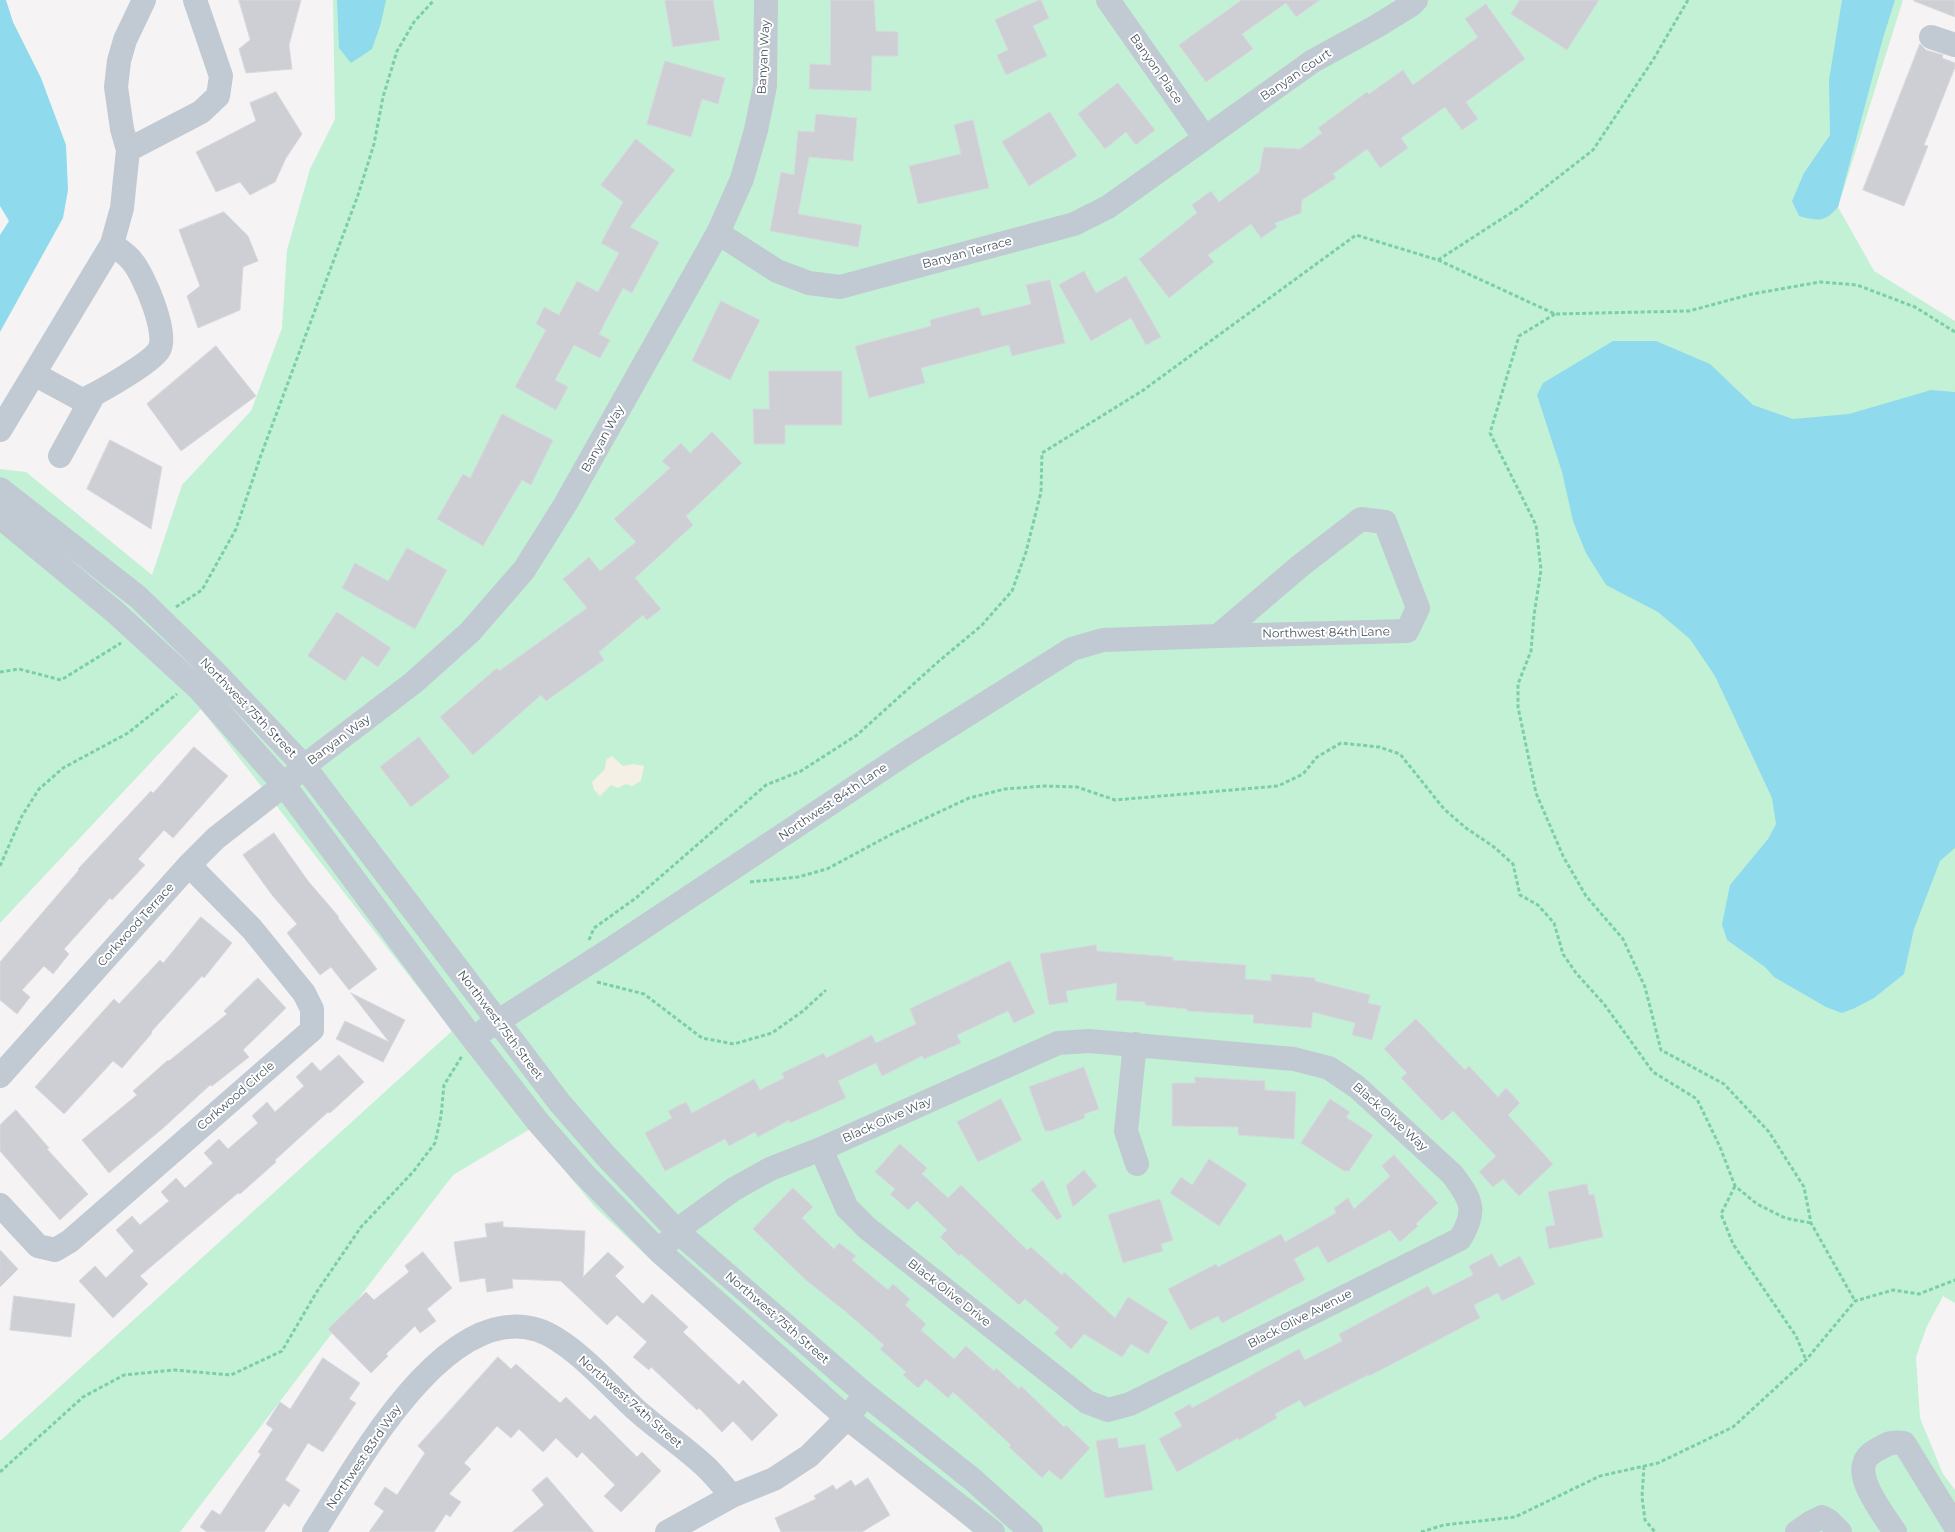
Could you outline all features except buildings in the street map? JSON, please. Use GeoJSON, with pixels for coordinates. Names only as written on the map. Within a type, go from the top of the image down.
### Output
{"type":"FeatureCollection","features":[{"type":"Feature","properties":{"kind":"street"},"geometry":{"type":"LineString","coordinates":[[0,430],[112,244],[122,208],[128,150],[122,129],[116,87],[119,61],[125,40],[144,0]]}},
{"type":"Feature","properties":{"kind":"street"},"geometry":{"type":"LineString","coordinates":[[128,150],[201,112],[218,96],[220,76],[195,0]]}},
{"type":"Feature","properties":{"kind":"street","name":"Banyan Way"},"geometry":{"type":"LineString","coordinates":[[284,785],[304,766],[413,683],[470,632],[524,570],[566,503],[718,233],[742,179],[756,130],[765,86],[766,0]]}},
{"type":"Feature","properties":{"kind":"street","name":"Banyon Place"},"geometry":{"type":"LineString","coordinates":[[1108,0],[1204,138]]}},
{"type":"Feature","properties":{"kind":"street","name":"Banyan Court"},"geometry":{"type":"LineString","coordinates":[[1204,138],[1313,61],[1377,26],[1416,0]]}},
{"type":"Feature","properties":{"kind":"street"},"geometry":{"type":"LineString","coordinates":[[1931,37],[1955,45]]}},
{"type":"Feature","properties":{"kind":"street","name":"Banyan Terrace"},"geometry":{"type":"LineString","coordinates":[[718,233],[777,271],[809,283],[840,288],[1074,224],[1108,208],[1204,138]]}},
{"type":"Feature","properties":{"kind":"street"},"geometry":{"type":"LineString","coordinates":[[34,374],[82,400],[93,396],[149,359],[159,350],[163,337],[160,324],[141,274],[132,260],[112,244]]}},
{"type":"Feature","properties":{"kind":"street"},"geometry":{"type":"LineString","coordinates":[[60,456],[93,396]]}},
{"type":"Feature","properties":{"kind":"street","name":"Northwest 75th Street"},"geometry":{"type":"LineString","coordinates":[[0,489],[138,597],[212,669],[304,766],[559,1102],[598,1148],[678,1232],[865,1394],[972,1480],[1031,1532]]}},
{"type":"Feature","properties":{"kind":"street","name":"Northwest 75th Street"},"geometry":{"type":"LineString","coordinates":[[0,517],[115,612],[191,682],[284,785],[473,1039],[538,1122],[583,1173],[659,1250],[847,1418],[993,1532]]}},
{"type":"Feature","properties":{"kind":"street","name":"Northwest 84th Lane"},"geometry":{"type":"LineString","coordinates":[[473,1039],[498,1021],[612,949],[910,750],[1072,649],[1103,640],[1407,631],[1418,608],[1385,522],[1361,519],[1300,566],[1218,636]]}},
{"type":"Feature","properties":{"kind":"street","name":"Corkwood Terrace"},"geometry":{"type":"LineString","coordinates":[[0,1076],[189,865],[216,838],[284,785]]}},
{"type":"Feature","properties":{"kind":"street","name":"Corkwood Circle"},"geometry":{"type":"LineString","coordinates":[[0,1205],[38,1246],[55,1250],[70,1241],[312,1030],[312,1009],[304,993],[252,929],[189,865]]}},
{"type":"Feature","properties":{"kind":"street","name":"Black Olive Way"},"geometry":{"type":"LineString","coordinates":[[659,1250],[688,1222],[734,1189],[770,1169],[821,1149],[1058,1043],[1089,1041],[1294,1059],[1329,1068],[1358,1087],[1452,1174],[1464,1190],[1471,1208]]}},
{"type":"Feature","properties":{"kind":"street"},"geometry":{"type":"LineString","coordinates":[[1135,1044],[1126,1132],[1137,1164]]}},
{"type":"Feature","properties":{"kind":"street","name":"Black Olive Drive"},"geometry":{"type":"LineString","coordinates":[[821,1149],[847,1208],[867,1228],[1086,1402],[1108,1410]]}},
{"type":"Feature","properties":{"kind":"street","name":"Black Olive Avenue"},"geometry":{"type":"LineString","coordinates":[[1108,1410],[1130,1404],[1460,1239],[1469,1225],[1471,1208]]}},
{"type":"Feature","properties":{"kind":"street","name":"Northwest 74th Street"},"geometry":{"type":"LineString","coordinates":[[516,1325],[539,1330],[567,1345],[637,1410],[707,1468],[732,1496]]}},
{"type":"Feature","properties":{"kind":"street","name":"Northwest 83rd Way"},"geometry":{"type":"LineString","coordinates":[[314,1532],[383,1423],[414,1385],[448,1355],[471,1338],[492,1330],[516,1325]]}},
{"type":"Feature","properties":{"kind":"street"},"geometry":{"type":"LineString","coordinates":[[667,1532],[732,1496],[774,1479],[809,1456],[847,1418],[865,1394]]}},
{"type":"Feature","properties":{"kind":"street"},"geometry":{"type":"LineString","coordinates":[[1895,1532],[1868,1490],[1862,1474],[1869,1454],[1893,1442],[1904,1443],[1955,1526]]}},
{"type":"Feature","properties":{"kind":"street"},"geometry":{"type":"LineString","coordinates":[[1798,1532],[1822,1517],[1830,1521],[1840,1532]]}},
{"type":"Feature","properties":{"kind":"path"},"geometry":{"type":"LineString","coordinates":[[261,455],[358,195],[374,144],[383,97],[397,51],[414,22],[434,0]]}},
{"type":"Feature","properties":{"kind":"path"},"geometry":{"type":"LineString","coordinates":[[1438,260],[1520,207],[1593,150],[1653,60],[1688,0]]}},
{"type":"Feature","properties":{"kind":"path"},"geometry":{"type":"LineString","coordinates":[[587,943],[594,928],[636,898],[766,785],[801,771],[857,735],[981,626],[1012,591],[1026,552],[1041,492],[1042,453],[1142,391],[1356,235],[1438,260],[1555,314],[1689,311],[1752,294],[1820,282],[1857,285],[1915,307],[1955,332]]}},
{"type":"Feature","properties":{"kind":"path"},"geometry":{"type":"LineString","coordinates":[[1555,314],[1519,336],[1490,433],[1536,525],[1541,570],[1531,651],[1518,684],[1518,707],[1536,793],[1563,856],[1586,896],[1623,940],[1645,987],[1661,1050],[1724,1084],[1769,1132],[1804,1186],[1810,1223],[1855,1300]]}},
{"type":"Feature","properties":{"kind":"path"},"geometry":{"type":"LineString","coordinates":[[0,866],[22,816],[39,789],[63,768],[128,733],[191,682]]}},
{"type":"Feature","properties":{"kind":"path"},"geometry":{"type":"LineString","coordinates":[[741,883],[798,877],[827,869],[892,834],[969,798],[1004,789],[1045,786],[1077,787],[1115,800],[1278,786],[1303,774],[1317,757],[1342,742],[1379,747],[1400,754],[1444,809],[1513,864],[1520,895],[1538,905],[1554,923],[1563,954],[1576,973],[1604,1004],[1653,1072],[1697,1099],[1720,1147],[1735,1186],[1757,1204],[1785,1218],[1810,1223]]}},
{"type":"Feature","properties":{"kind":"path"},"geometry":{"type":"LineString","coordinates":[[571,974],[644,994],[702,1038],[734,1044],[772,1033],[803,1011],[826,990]]}},
{"type":"Feature","properties":{"kind":"path"},"geometry":{"type":"LineString","coordinates":[[0,1472],[83,1397],[124,1375],[174,1370],[231,1376],[282,1351],[316,1293],[360,1227],[413,1172],[435,1143],[441,1116],[444,1085],[473,1039]]}},
{"type":"Feature","properties":{"kind":"path"},"geometry":{"type":"LineString","coordinates":[[1735,1186],[1720,1214],[1733,1244],[1796,1336],[1806,1360]]}},
{"type":"Feature","properties":{"kind":"path"},"geometry":{"type":"LineString","coordinates":[[1421,1532],[1444,1525],[1515,1517],[1600,1476],[1658,1463],[1733,1427],[1806,1360],[1855,1300],[1893,1290],[1919,1294],[1955,1280]]}},
{"type":"Feature","properties":{"kind":"path"},"geometry":{"type":"LineString","coordinates":[[1644,1466],[1642,1498],[1645,1520],[1655,1532]]}},
{"type":"Feature","properties":{"kind":"green space"},"geometry":{"type":"Polygon","coordinates":[[[333,0],[1903,0],[1838,207],[1874,271],[1955,321],[1955,1303],[1943,1296],[1927,1326],[1916,1357],[1920,1418],[1943,1474],[1955,1490],[1955,1532],[972,1532],[654,1263],[595,1207],[530,1129],[453,1175],[180,1532],[0,1532],[0,1441],[452,1031],[201,709],[0,923],[0,469],[26,472],[152,575],[182,485],[251,411],[282,328],[287,250],[310,169],[335,119],[333,0]]]}},
{"type":"Feature","properties":{"kind":"sand"},"geometry":{"type":"Polygon","coordinates":[[[612,756],[623,766],[634,764],[644,766],[641,781],[632,786],[626,784],[618,788],[611,785],[600,796],[594,790],[592,782],[605,769],[606,760],[612,756]]]}},
{"type":"Feature","properties":{"kind":"water"},"geometry":{"type":"Polygon","coordinates":[[[0,0],[6,0],[13,22],[41,78],[66,145],[68,190],[63,218],[0,332],[0,235],[9,221],[0,206],[0,0]]]}},
{"type":"Feature","properties":{"kind":"water"},"geometry":{"type":"Polygon","coordinates":[[[337,0],[386,0],[381,23],[372,49],[351,63],[339,48],[337,0]]]}},
{"type":"Feature","properties":{"kind":"water"},"geometry":{"type":"Polygon","coordinates":[[[1842,0],[1895,0],[1838,207],[1829,216],[1816,220],[1799,216],[1792,201],[1804,173],[1830,135],[1829,80],[1842,0]]]}},
{"type":"Feature","properties":{"kind":"water"},"geometry":{"type":"Polygon","coordinates":[[[1613,341],[1656,341],[1710,364],[1753,405],[1793,419],[1849,414],[1931,390],[1955,392],[1955,848],[1940,861],[1914,929],[1904,974],[1874,998],[1842,1013],[1826,1007],[1774,977],[1765,967],[1727,940],[1722,924],[1730,885],[1768,839],[1776,824],[1772,798],[1715,676],[1690,639],[1658,612],[1606,585],[1586,553],[1573,521],[1562,472],[1537,395],[1543,383],[1613,341]]]}}]}
